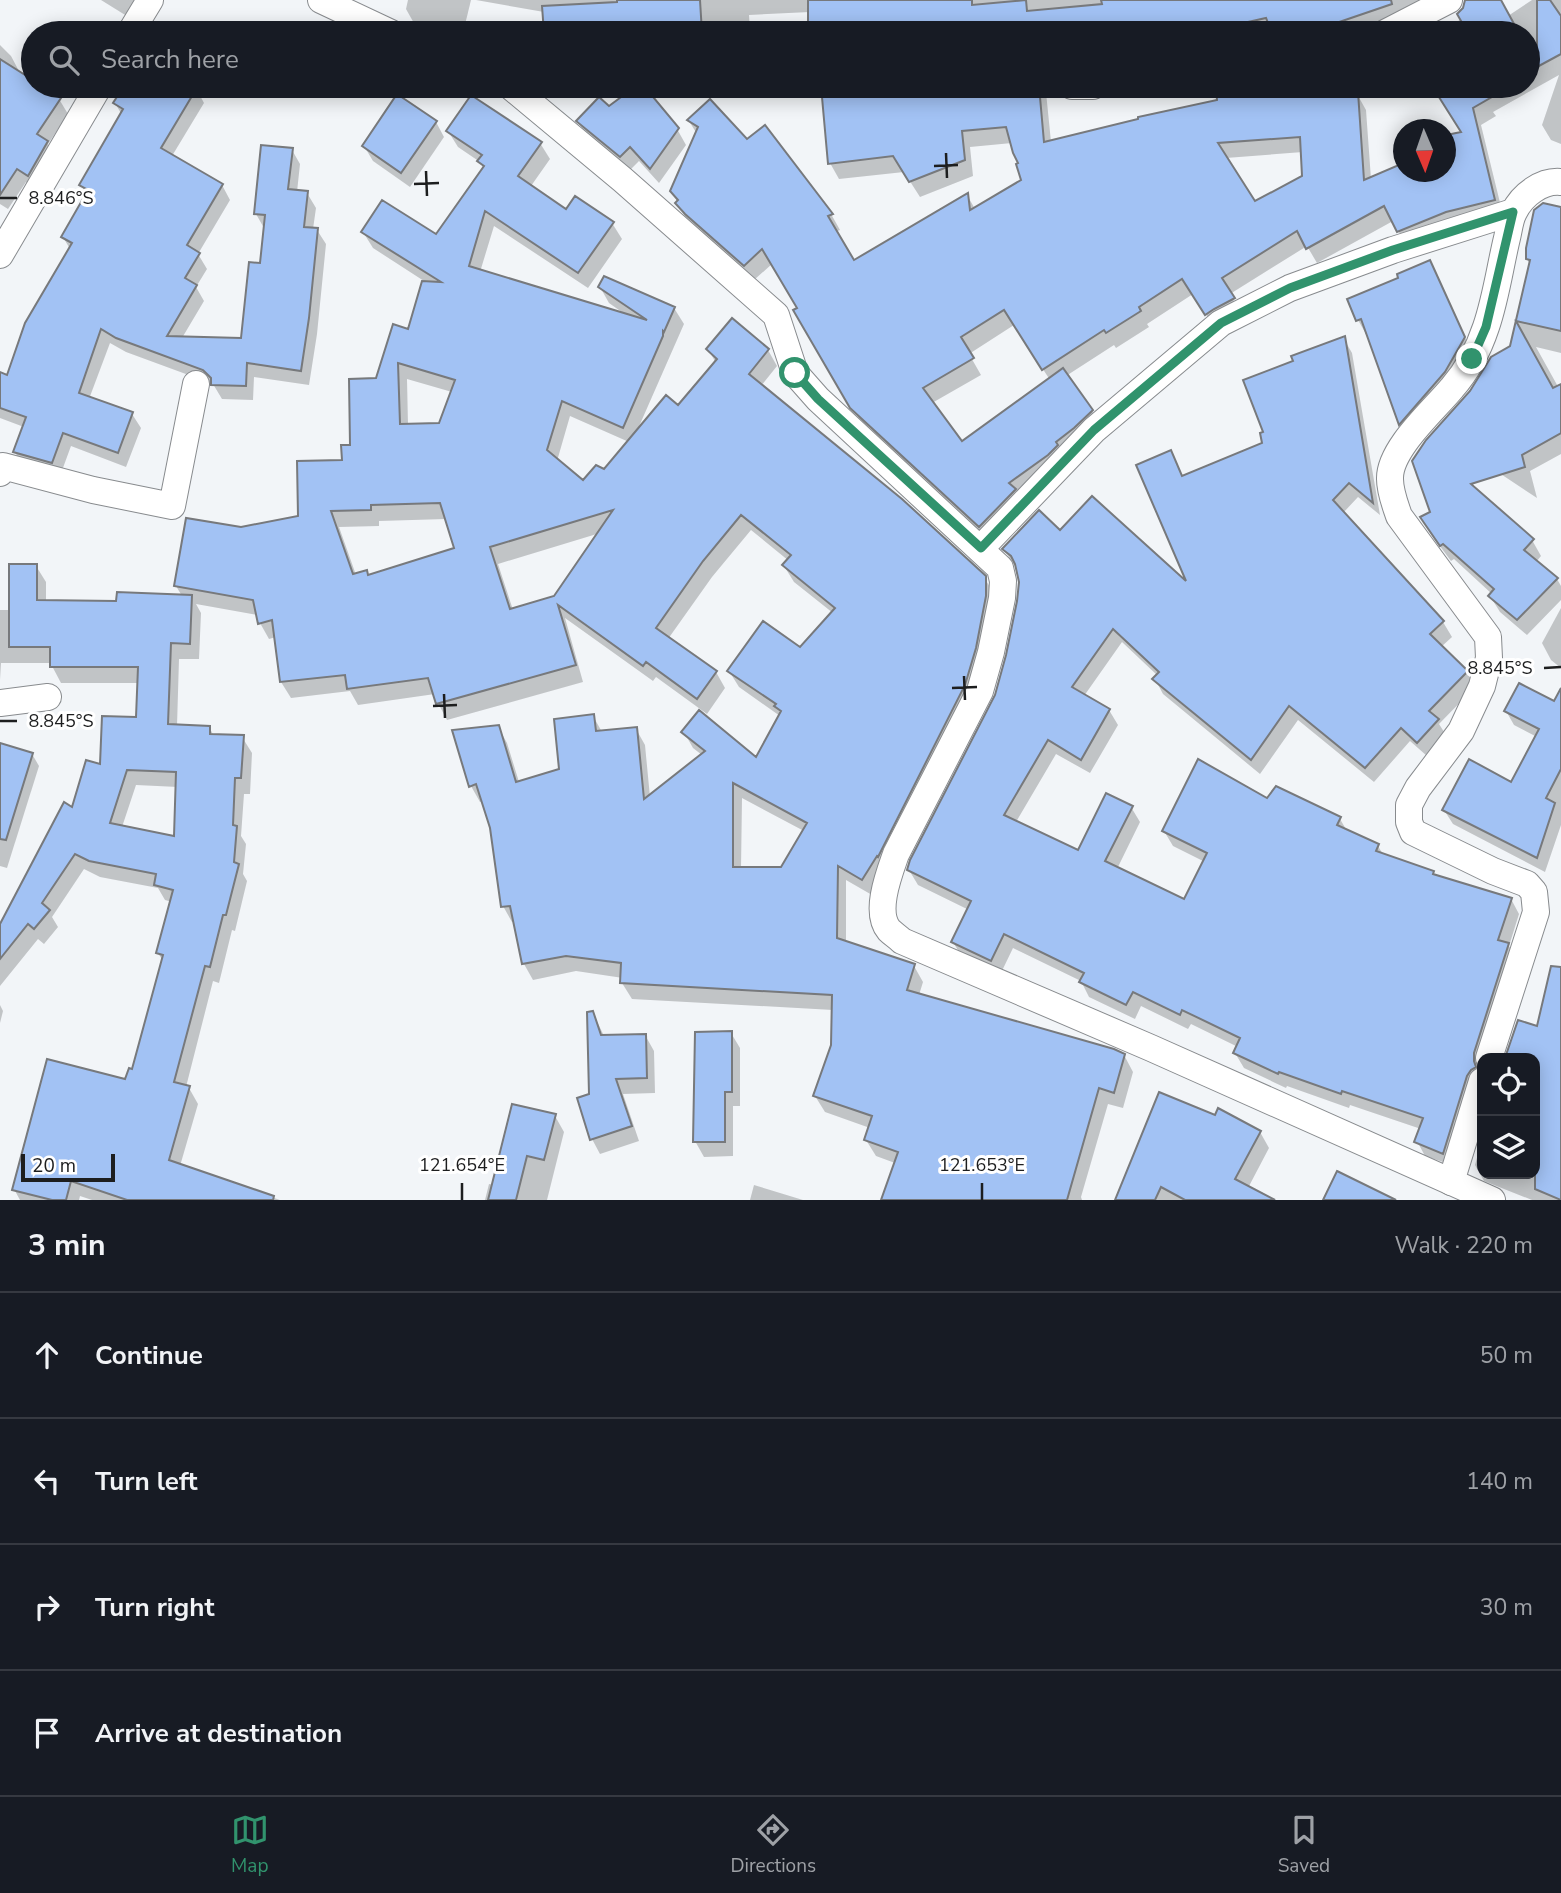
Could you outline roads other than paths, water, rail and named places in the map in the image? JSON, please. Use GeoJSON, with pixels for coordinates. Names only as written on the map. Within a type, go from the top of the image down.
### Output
{"type":"FeatureCollection","features":[{"type":"Feature","properties":{"kind":"street"},"geometry":{"type":"LineString","coordinates":[[137,21],[150,0]]}},
{"type":"Feature","properties":{"kind":"street"},"geometry":{"type":"LineString","coordinates":[[321,0],[366,21]]}},
{"type":"Feature","properties":{"kind":"street"},"geometry":{"type":"LineString","coordinates":[[1408,21],[1449,0]]}},
{"type":"Feature","properties":{"kind":"street"},"geometry":{"type":"LineString","coordinates":[[0,255],[92,98]]}},
{"type":"Feature","properties":{"kind":"street"},"geometry":{"type":"LineString","coordinates":[[524,98],[623,180],[776,315],[795,373],[818,399],[1000,568],[1003,581],[1002,598],[980,691],[896,854],[886,883],[883,908],[887,928],[902,941],[1151,1048],[1492,1200]]}},
{"type":"Feature","properties":{"kind":"street"},"geometry":{"type":"LineString","coordinates":[[1491,1053],[1536,912],[1534,892],[1527,884],[1493,871],[1413,832],[1409,822],[1409,805],[1418,788],[1461,731],[1482,686],[1489,659],[1488,636],[1399,516],[1389,477],[1397,454],[1406,440],[1454,386],[1472,359],[1486,327],[1513,212],[1527,194],[1538,187],[1561,182]]}},
{"type":"Feature","properties":{"kind":"street"},"geometry":{"type":"LineString","coordinates":[[981,548],[1094,430],[1221,323],[1290,288],[1393,250],[1513,212]]}},
{"type":"Feature","properties":{"kind":"street"},"geometry":{"type":"LineString","coordinates":[[0,473],[3,466],[93,490],[172,506],[196,384]]}},
{"type":"Feature","properties":{"kind":"street"},"geometry":{"type":"LineString","coordinates":[[0,703],[48,697]]}},
{"type":"Feature","properties":{"kind":"street"},"geometry":{"type":"LineString","coordinates":[[1451,1182],[1477,1097]]}}]}
